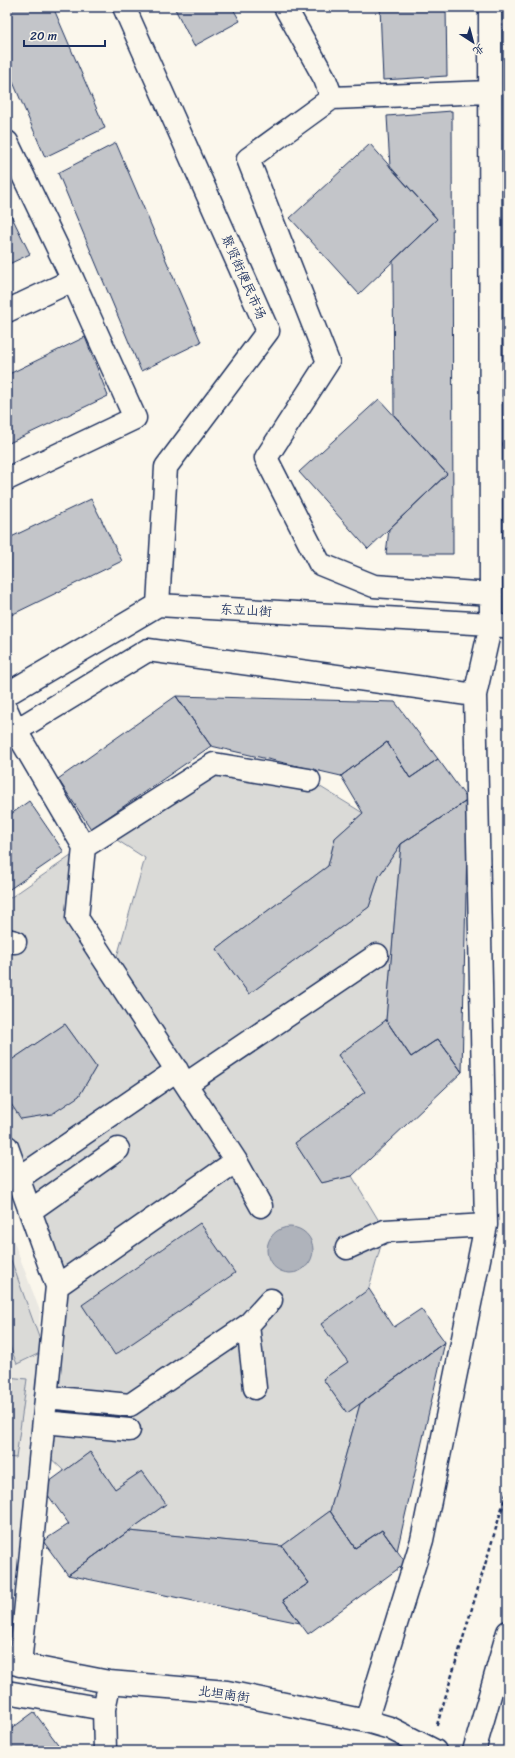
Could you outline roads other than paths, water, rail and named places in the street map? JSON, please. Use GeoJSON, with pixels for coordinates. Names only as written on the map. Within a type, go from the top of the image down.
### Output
{"type":"FeatureCollection","features":[{"type":"Feature","properties":{"kind":"street","name":"聚贤街便民市场"},"geometry":{"type":"LineString","coordinates":[[124,7],[268,331],[166,467],[158,605]]}},
{"type":"Feature","properties":{"kind":"street"},"geometry":{"type":"LineString","coordinates":[[285,7],[325,79],[332,98]]}},
{"type":"Feature","properties":{"kind":"street"},"geometry":{"type":"LineString","coordinates":[[366,1721],[422,1540],[486,1225],[475,695],[499,626],[491,594],[490,7]]}},
{"type":"Feature","properties":{"kind":"street"},"geometry":{"type":"LineString","coordinates":[[490,92],[332,98],[248,159],[328,362],[266,458],[320,564],[374,586],[491,594]]}},
{"type":"Feature","properties":{"kind":"street"},"geometry":{"type":"LineString","coordinates":[[7,142],[73,280],[135,418],[7,480]]}},
{"type":"Feature","properties":{"kind":"street"},"geometry":{"type":"LineString","coordinates":[[7,311],[73,280]]}},
{"type":"Feature","properties":{"kind":"street","name":"东立山街"},"geometry":{"type":"LineString","coordinates":[[158,605],[499,626]]}},
{"type":"Feature","properties":{"kind":"street"},"geometry":{"type":"LineString","coordinates":[[7,694],[158,605]]}},
{"type":"Feature","properties":{"kind":"street"},"geometry":{"type":"LineString","coordinates":[[12,734],[148,650],[475,695]]}},
{"type":"Feature","properties":{"kind":"street"},"geometry":{"type":"LineString","coordinates":[[7,711],[12,734],[84,847],[77,918],[236,1161],[261,1206]]}},
{"type":"Feature","properties":{"kind":"street"},"geometry":{"type":"LineString","coordinates":[[84,847],[214,764],[309,780]]}},
{"type":"Feature","properties":{"kind":"street"},"geometry":{"type":"LineString","coordinates":[[19,1178],[377,955]]}},
{"type":"Feature","properties":{"kind":"street"},"geometry":{"type":"LineString","coordinates":[[7,1147],[57,1286],[44,1422],[14,1663]]}},
{"type":"Feature","properties":{"kind":"street"},"geometry":{"type":"LineString","coordinates":[[30,1211],[118,1149]]}},
{"type":"Feature","properties":{"kind":"street"},"geometry":{"type":"LineString","coordinates":[[57,1286],[236,1161]]}},
{"type":"Feature","properties":{"kind":"street"},"geometry":{"type":"LineString","coordinates":[[347,1248],[385,1231],[486,1225]]}},
{"type":"Feature","properties":{"kind":"street"},"geometry":{"type":"LineString","coordinates":[[46,1397],[130,1405],[248,1325],[271,1300]]}},
{"type":"Feature","properties":{"kind":"street"},"geometry":{"type":"LineString","coordinates":[[248,1325],[256,1388]]}},
{"type":"Feature","properties":{"kind":"street"},"geometry":{"type":"LineString","coordinates":[[44,1422],[129,1430]]}},
{"type":"Feature","properties":{"kind":"street"},"geometry":{"type":"LineString","coordinates":[[474,1751],[508,1632]]}},
{"type":"Feature","properties":{"kind":"street","name":"北坦南街"},"geometry":{"type":"LineString","coordinates":[[14,1663],[109,1682],[227,1692],[366,1721],[390,1728],[432,1750]]}},
{"type":"Feature","properties":{"kind":"street"},"geometry":{"type":"LineString","coordinates":[[105,1751],[104,1709],[109,1682]]}},
{"type":"Feature","properties":{"kind":"street"},"geometry":{"type":"LineString","coordinates":[[7,1692],[104,1709]]}}]}
